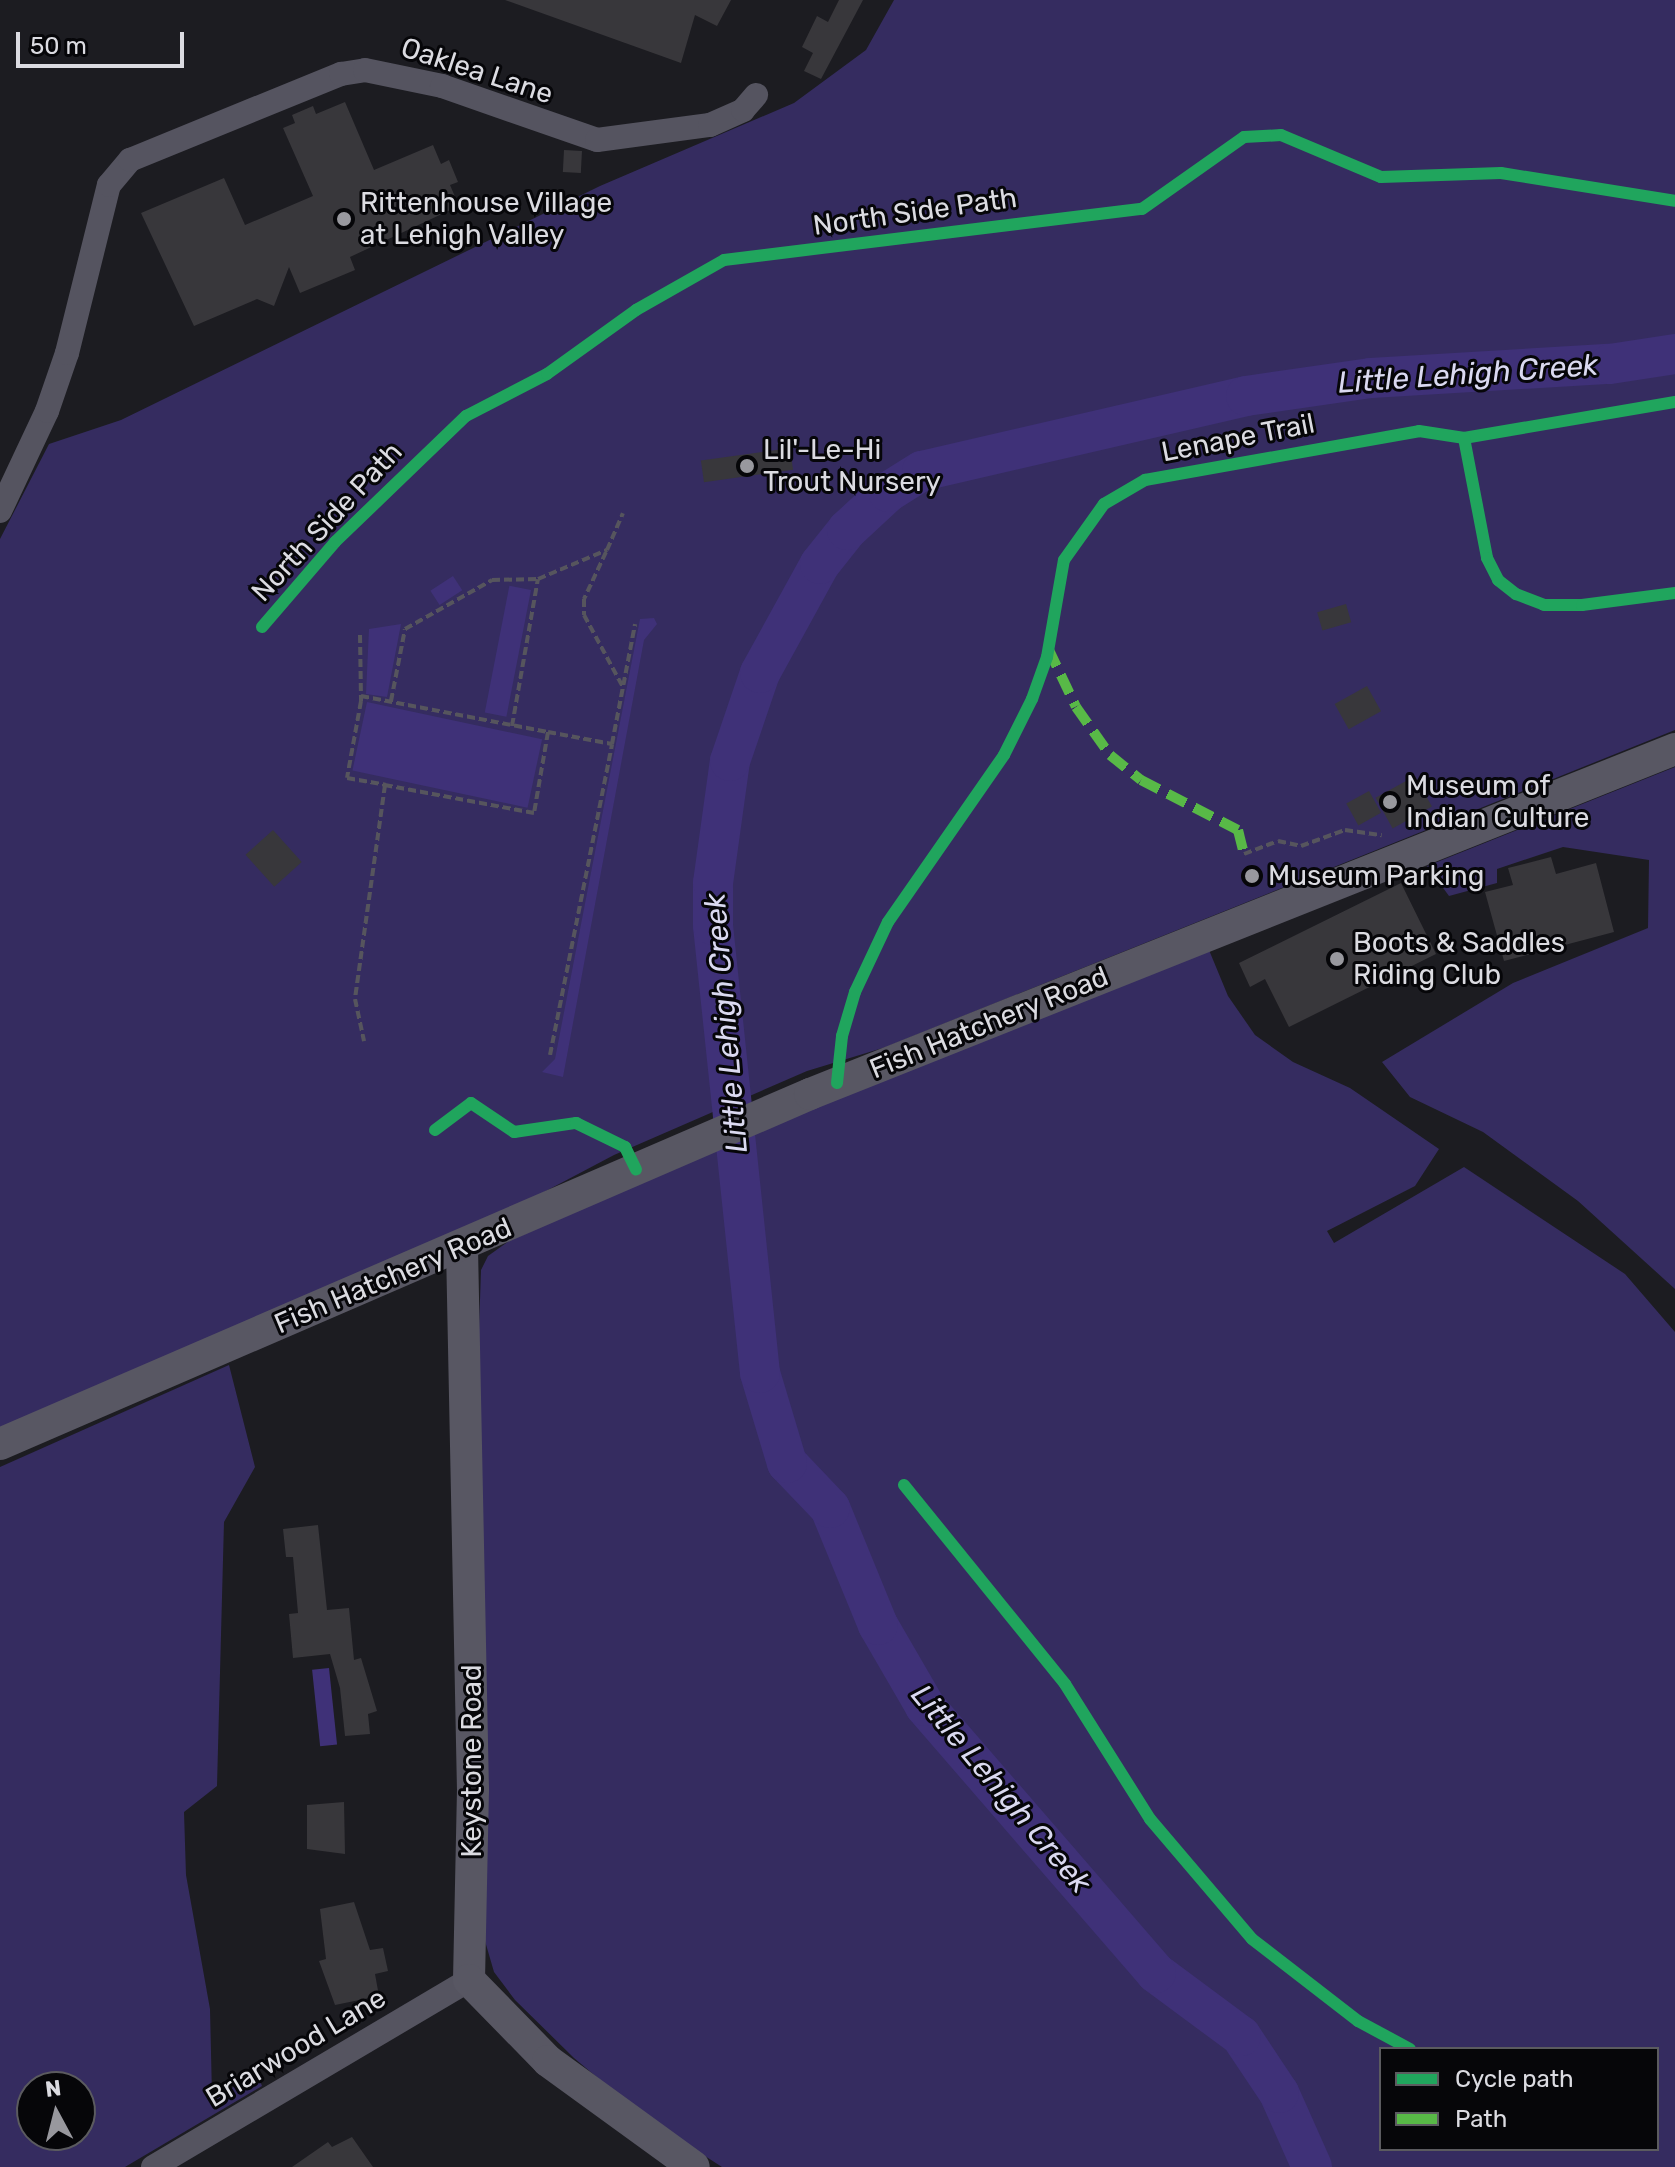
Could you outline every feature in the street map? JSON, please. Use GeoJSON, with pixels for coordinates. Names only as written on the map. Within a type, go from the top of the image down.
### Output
{"type":"FeatureCollection","features":[{"type":"Feature","properties":{"kind":"street","name":"Oaklea Lane"},"geometry":{"type":"LineString","coordinates":[[0,511],[47,411],[67,353],[109,185],[130,160],[341,74],[365,70],[442,86],[597,140],[718,123],[743,110],[756,95]]}},
{"type":"Feature","properties":{"kind":"street","name":"Fish Hatchery Road"},"geometry":{"type":"LineString","coordinates":[[0,1444],[462,1248],[810,1094],[1675,749]]}},
{"type":"Feature","properties":{"kind":"street","name":"Keystone Road"},"geometry":{"type":"LineString","coordinates":[[462,1248],[473,1745],[469,1980]]}},
{"type":"Feature","properties":{"kind":"street","name":"Briarwood Lane"},"geometry":{"type":"LineString","coordinates":[[153,2167],[469,1980]]}},
{"type":"Feature","properties":{"kind":"street"},"geometry":{"type":"LineString","coordinates":[[469,1980],[548,2061],[694,2167]]}},
{"type":"Feature","properties":{"kind":"path"},"geometry":{"type":"LineString","coordinates":[[623,513],[584,599],[584,615],[623,687]]}},
{"type":"Feature","properties":{"kind":"path"},"geometry":{"type":"LineString","coordinates":[[391,701],[405,629],[492,580],[538,579],[607,550]]}},
{"type":"Feature","properties":{"kind":"path"},"geometry":{"type":"LineString","coordinates":[[512,726],[538,579]]}},
{"type":"Feature","properties":{"kind":"path"},"geometry":{"type":"LineString","coordinates":[[550,1055],[635,624]]}},
{"type":"Feature","properties":{"kind":"path"},"geometry":{"type":"LineString","coordinates":[[360,635],[361,696],[347,778],[534,813],[548,732]]}},
{"type":"Feature","properties":{"kind":"path"},"geometry":{"type":"LineString","coordinates":[[361,696],[612,744]]}},
{"type":"Feature","properties":{"kind":"path"},"geometry":{"type":"LineString","coordinates":[[364,1041],[355,999],[385,785]]}},
{"type":"Feature","properties":{"kind":"path"},"geometry":{"type":"LineString","coordinates":[[1244,854],[1278,841],[1301,846],[1345,830],[1394,833]]}},
{"type":"Feature","properties":{"kind":"shaded area"},"geometry":{"type":"Polygon","coordinates":[[[894,0],[1675,0],[1675,730],[886,1047],[807,1071],[614,1155],[451,1241],[0,1434],[0,539],[49,444],[121,420],[600,186],[794,103],[866,50],[894,0]]]}},
{"type":"Feature","properties":{"kind":"shaded area"},"geometry":{"type":"Polygon","coordinates":[[[453,576],[462,590],[440,605],[430,591],[453,576]]]}},
{"type":"Feature","properties":{"kind":"shaded area"},"geometry":{"type":"Polygon","coordinates":[[[509,586],[531,590],[506,717],[485,712],[509,586]]]}},
{"type":"Feature","properties":{"kind":"shaded area"},"geometry":{"type":"Polygon","coordinates":[[[654,618],[657,624],[644,640],[563,1077],[542,1072],[555,1059],[640,619],[654,618]]]}},
{"type":"Feature","properties":{"kind":"shaded area"},"geometry":{"type":"Polygon","coordinates":[[[401,624],[387,697],[366,694],[369,629],[401,624]]]}},
{"type":"Feature","properties":{"kind":"shaded area"},"geometry":{"type":"Polygon","coordinates":[[[367,702],[542,739],[528,808],[352,770],[367,702]]]}},
{"type":"Feature","properties":{"kind":"shaded area"},"geometry":{"type":"Polygon","coordinates":[[[1675,767],[1675,1289],[1578,1201],[1483,1132],[1410,1097],[1382,1062],[1513,983],[1648,928],[1649,860],[1563,847],[1497,869],[1497,883],[1449,896],[1427,866],[1675,767]]]}},
{"type":"Feature","properties":{"kind":"shaded area"},"geometry":{"type":"Polygon","coordinates":[[[1209,950],[1228,996],[1255,1035],[1293,1062],[1350,1088],[1439,1149],[1415,1186],[1327,1231],[1334,1243],[1464,1167],[1625,1274],[1675,1332],[1675,2167],[722,2167],[643,2116],[574,2058],[515,2000],[494,1972],[485,1941],[477,1390],[481,1270],[488,1256],[509,1241],[937,1052],[1209,950]]]}},
{"type":"Feature","properties":{"kind":"shaded area"},"geometry":{"type":"Polygon","coordinates":[[[229,1365],[255,1467],[224,1522],[217,1786],[184,1812],[186,1875],[210,2009],[212,2095],[259,2078],[262,2086],[125,2167],[0,2167],[0,1467],[229,1365]]]}},
{"type":"Feature","properties":{"kind":"shaded area"},"geometry":{"type":"Polygon","coordinates":[[[329,1668],[337,1745],[320,1746],[312,1670],[329,1668]]]}},
{"type":"Feature","properties":{"kind":"building"},"geometry":{"type":"Polygon","coordinates":[[[505,0],[731,0],[717,26],[695,15],[681,63],[505,0]]]}},
{"type":"Feature","properties":{"kind":"building"},"geometry":{"type":"Polygon","coordinates":[[[839,0],[863,0],[821,79],[804,71],[813,53],[802,47],[817,16],[828,22],[839,0]]]}},
{"type":"Feature","properties":{"kind":"building","name":"Rittenhouse Village at Lehigh Valley"},"geometry":{"type":"Polygon","coordinates":[[[345,102],[374,170],[433,145],[441,164],[449,160],[458,182],[450,185],[459,206],[350,257],[355,270],[300,293],[289,267],[274,306],[257,299],[194,326],[141,213],[224,178],[245,225],[313,196],[283,128],[295,123],[292,115],[313,106],[316,114],[345,102]]]}},
{"type":"Feature","properties":{"kind":"building"},"geometry":{"type":"Polygon","coordinates":[[[564,150],[582,151],[581,173],[563,172],[564,150]]]}},
{"type":"Feature","properties":{"kind":"building","name":"Lil'-Le-Hi Trout Nursery"},"geometry":{"type":"Polygon","coordinates":[[[790,448],[793,470],[704,482],[701,461],[790,448]]]}},
{"type":"Feature","properties":{"kind":"building"},"geometry":{"type":"Polygon","coordinates":[[[1346,604],[1351,622],[1322,631],[1317,612],[1346,604]]]}},
{"type":"Feature","properties":{"kind":"building"},"geometry":{"type":"Polygon","coordinates":[[[1367,686],[1381,711],[1349,729],[1335,704],[1367,686]]]}},
{"type":"Feature","properties":{"kind":"building","name":"Museum of Indian Culture"},"geometry":{"type":"Polygon","coordinates":[[[1415,776],[1432,807],[1393,828],[1376,798],[1415,776]]]}},
{"type":"Feature","properties":{"kind":"building"},"geometry":{"type":"Polygon","coordinates":[[[1369,791],[1381,813],[1358,825],[1346,804],[1369,791]]]}},
{"type":"Feature","properties":{"kind":"building"},"geometry":{"type":"Polygon","coordinates":[[[273,830],[302,862],[274,887],[246,855],[273,830]]]}},
{"type":"Feature","properties":{"kind":"building"},"geometry":{"type":"Polygon","coordinates":[[[1551,857],[1556,874],[1596,863],[1614,932],[1504,961],[1485,892],[1513,885],[1508,868],[1551,857]]]}},
{"type":"Feature","properties":{"kind":"building","name":"Boots & Saddles Riding Club"},"geometry":{"type":"Polygon","coordinates":[[[1401,883],[1436,954],[1289,1027],[1265,979],[1250,987],[1239,963],[1401,883]]]}},
{"type":"Feature","properties":{"kind":"building"},"geometry":{"type":"Polygon","coordinates":[[[318,1525],[327,1610],[349,1608],[354,1660],[361,1658],[377,1711],[368,1714],[370,1734],[345,1736],[340,1688],[330,1654],[293,1658],[289,1614],[298,1613],[293,1557],[286,1557],[283,1529],[318,1525]]]}},
{"type":"Feature","properties":{"kind":"building"},"geometry":{"type":"Polygon","coordinates":[[[344,1802],[345,1854],[307,1849],[307,1805],[344,1802]]]}},
{"type":"Feature","properties":{"kind":"building"},"geometry":{"type":"Polygon","coordinates":[[[354,1902],[370,1950],[383,1948],[388,1971],[375,1974],[379,1996],[335,2005],[319,1961],[326,1959],[320,1909],[354,1902]]]}},
{"type":"Feature","properties":{"kind":"building"},"geometry":{"type":"Polygon","coordinates":[[[352,2137],[373,2167],[292,2167],[328,2142],[332,2147],[352,2137]]]}},
{"type":"Feature","properties":{"kind":"waterway","name":"Little Lehigh Creek"},"geometry":{"type":"LineString","coordinates":[[1312,2167],[1279,2093],[1241,2036],[1156,1973],[925,1706],[878,1625],[830,1508],[787,1463],[760,1373],[713,925],[713,883],[730,761],[760,673],[820,564],[847,530],[888,492],[922,471],[1246,396],[1371,378],[1610,364],[1675,354]]}},
{"type":"Feature","properties":{"kind":"marked path"},"geometry":{"type":"LineString","coordinates":[[1048,648],[1076,707],[1110,755],[1141,780],[1238,830],[1244,854]]}},
{"type":"Feature","properties":{"kind":"cycle path","name":"North Side Path"},"geometry":{"type":"LineString","coordinates":[[262,627],[335,542],[466,416],[547,374],[636,310],[724,260],[1142,209],[1244,137],[1281,135],[1381,177],[1501,173],[1675,201]]}},
{"type":"Feature","properties":{"kind":"cycle path"},"geometry":{"type":"LineString","coordinates":[[1464,438],[1675,402]]}},
{"type":"Feature","properties":{"kind":"cycle path","name":"Lenape Trail"},"geometry":{"type":"LineString","coordinates":[[837,1083],[842,1036],[855,992],[888,922],[1004,755],[1032,699],[1047,657],[1064,560],[1104,504],[1145,480],[1419,431],[1464,438],[1487,558],[1498,580],[1516,594],[1544,605],[1582,605],[1675,593]]}},
{"type":"Feature","properties":{"kind":"cycle path"},"geometry":{"type":"LineString","coordinates":[[435,1130],[471,1103],[514,1132],[576,1123],[625,1147],[636,1170]]}},
{"type":"Feature","properties":{"kind":"cycle path"},"geometry":{"type":"LineString","coordinates":[[904,1485],[1065,1684],[1150,1819],[1252,1939],[1358,2021],[1406,2047]]}},
{"type":"Feature","properties":{"kind":"place","name":"Rittenhouse Village at Lehigh Valley"},"geometry":{"type":"Point","coordinates":[344,219]}},
{"type":"Feature","properties":{"kind":"place","name":"Lil'-Le-Hi Trout Nursery"},"geometry":{"type":"Point","coordinates":[747,466]}},
{"type":"Feature","properties":{"kind":"place","name":"Museum of Indian Culture"},"geometry":{"type":"Point","coordinates":[1390,802]}},
{"type":"Feature","properties":{"kind":"place","name":"Museum Parking"},"geometry":{"type":"Point","coordinates":[1252,876]}},
{"type":"Feature","properties":{"kind":"place","name":"Boots & Saddles Riding Club"},"geometry":{"type":"Point","coordinates":[1337,959]}}]}
